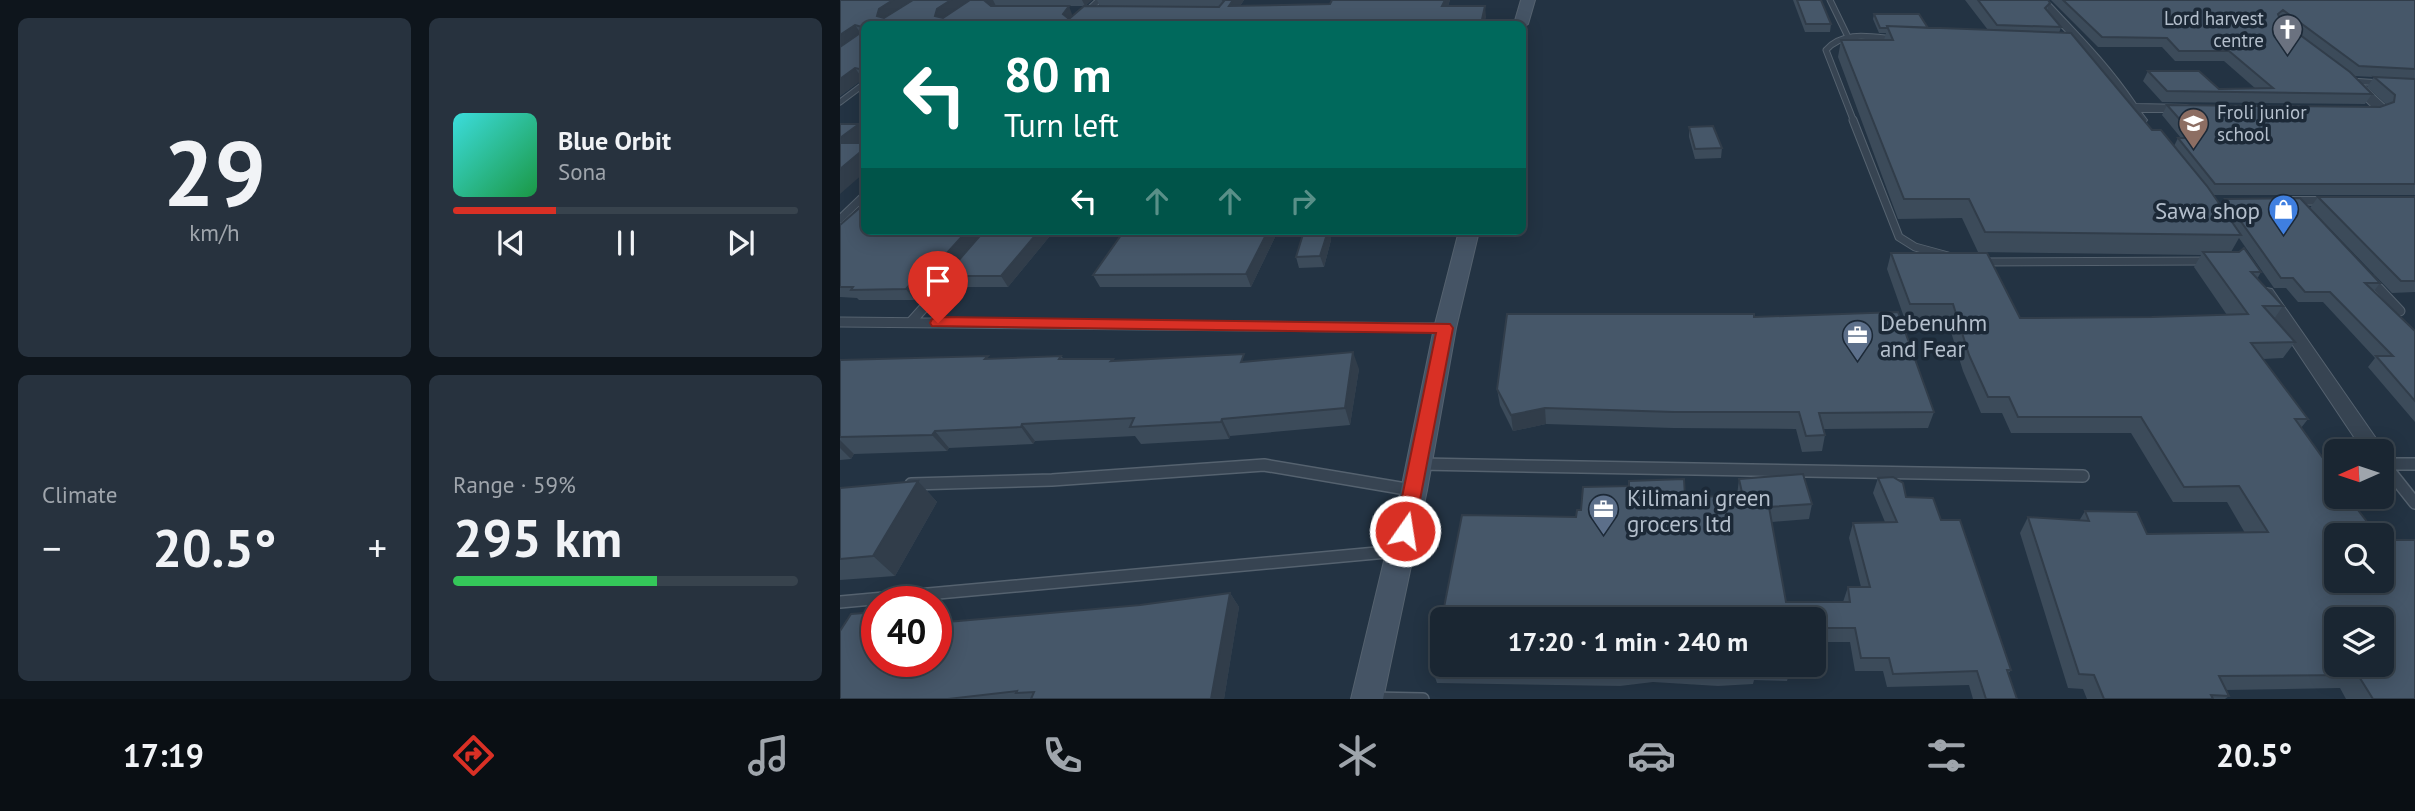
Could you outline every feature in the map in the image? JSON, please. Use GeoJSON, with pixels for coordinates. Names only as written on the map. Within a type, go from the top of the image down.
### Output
{"type":"FeatureCollection","features":[{"type":"Feature","properties":{"kind":"street"},"geometry":{"type":"LineString","coordinates":[[1522,21],[1528,0]]}},
{"type":"Feature","properties":{"kind":"street"},"geometry":{"type":"LineString","coordinates":[[2041,0],[2102,63],[2126,94],[2130,108],[2146,127]]}},
{"type":"Feature","properties":{"kind":"street"},"geometry":{"type":"LineString","coordinates":[[2345,111],[2372,111],[2381,108],[2347,78]]}},
{"type":"Feature","properties":{"kind":"street"},"geometry":{"type":"LineString","coordinates":[[2130,108],[2197,109]]}},
{"type":"Feature","properties":{"kind":"street"},"geometry":{"type":"LineString","coordinates":[[2267,201],[2300,206],[2357,201]]}},
{"type":"Feature","properties":{"kind":"street"},"geometry":{"type":"LineString","coordinates":[[1367,698],[1414,490],[1445,328],[1468,235]]}},
{"type":"Feature","properties":{"kind":"street"},"geometry":{"type":"LineString","coordinates":[[2259,281],[2366,439]]}},
{"type":"Feature","properties":{"kind":"lane"},"geometry":{"type":"LineString","coordinates":[[1076,21],[1099,0]]}},
{"type":"Feature","properties":{"kind":"lane"},"geometry":{"type":"LineString","coordinates":[[1830,0],[1848,37]]}},
{"type":"Feature","properties":{"kind":"lane"},"geometry":{"type":"LineString","coordinates":[[1073,12],[1100,12]]}},
{"type":"Feature","properties":{"kind":"lane"},"geometry":{"type":"LineString","coordinates":[[1902,39],[1848,37],[1836,40],[1826,51],[1899,237],[1915,247],[1961,259]]}},
{"type":"Feature","properties":{"kind":"lane"},"geometry":{"type":"LineString","coordinates":[[2347,78],[2391,83]]}},
{"type":"Feature","properties":{"kind":"lane"},"geometry":{"type":"LineString","coordinates":[[840,102],[861,86]]}},
{"type":"Feature","properties":{"kind":"lane"},"geometry":{"type":"LineString","coordinates":[[853,92],[861,93]]}},
{"type":"Feature","properties":{"kind":"lane"},"geometry":{"type":"LineString","coordinates":[[840,219],[861,199]]}},
{"type":"Feature","properties":{"kind":"lane"},"geometry":{"type":"LineString","coordinates":[[911,322],[965,261]]}},
{"type":"Feature","properties":{"kind":"lane"},"geometry":{"type":"LineString","coordinates":[[1974,262],[2216,261]]}},
{"type":"Feature","properties":{"kind":"lane"},"geometry":{"type":"LineString","coordinates":[[2362,271],[2400,311]]}},
{"type":"Feature","properties":{"kind":"lane"},"geometry":{"type":"LineString","coordinates":[[840,322],[1445,328]]}},
{"type":"Feature","properties":{"kind":"lane"},"geometry":{"type":"LineString","coordinates":[[2394,461],[2415,464]]}},
{"type":"Feature","properties":{"kind":"lane"},"geometry":{"type":"LineString","coordinates":[[1418,464],[2083,476]]}},
{"type":"Feature","properties":{"kind":"lane"},"geometry":{"type":"LineString","coordinates":[[894,485],[1052,480],[1264,465],[1414,490]]}},
{"type":"Feature","properties":{"kind":"lane"},"geometry":{"type":"LineString","coordinates":[[2394,477],[2415,503]]}},
{"type":"Feature","properties":{"kind":"lane"},"geometry":{"type":"LineString","coordinates":[[840,602],[1400,551]]}},
{"type":"Feature","properties":{"kind":"lane"},"geometry":{"type":"LineString","coordinates":[[1367,698],[1423,699]]}},
{"type":"Feature","properties":{"kind":"building"},"geometry":{"type":"Polygon","coordinates":[[[840,0],[893,0],[879,9],[877,16],[884,18],[913,0],[951,0],[937,9],[935,16],[943,18],[970,0],[987,0],[985,1],[991,6],[1069,6],[1063,14],[1069,19],[1084,6],[1219,7],[1223,0],[1233,0],[1229,6],[1330,4],[1332,0],[1445,0],[1442,6],[1485,6],[1482,21],[861,21],[861,27],[855,25],[840,35],[840,0]]]}},
{"type":"Feature","properties":{"kind":"building"},"geometry":{"type":"Polygon","coordinates":[[[1797,0],[1821,0],[1831,24],[1806,24],[1797,0]]]}},
{"type":"Feature","properties":{"kind":"building"},"geometry":{"type":"Polygon","coordinates":[[[1978,0],[2048,0],[2050,3],[2045,8],[2061,27],[1997,25],[1978,0]]]}},
{"type":"Feature","properties":{"kind":"building"},"geometry":{"type":"Polygon","coordinates":[[[2063,0],[2415,0],[2415,69],[2359,66],[2283,10],[2278,14],[2280,20],[2350,72],[2372,94],[2167,91],[2148,71],[2199,71],[2219,89],[2273,88],[2229,51],[2179,51],[2167,38],[2102,37],[2063,0]]]}},
{"type":"Feature","properties":{"kind":"building"},"geometry":{"type":"Polygon","coordinates":[[[1874,14],[1919,14],[1928,28],[1880,28],[1874,14]]]}},
{"type":"Feature","properties":{"kind":"building"},"geometry":{"type":"Polygon","coordinates":[[[1887,26],[2071,33],[2152,130],[2161,130],[2207,186],[2241,235],[1985,232],[1969,199],[1904,199],[1841,40],[1893,40],[1887,26]]]}},
{"type":"Feature","properties":{"kind":"building"},"geometry":{"type":"Polygon","coordinates":[[[861,30],[861,72],[855,68],[840,79],[840,47],[861,30]]]}},
{"type":"Feature","properties":{"kind":"building"},"geometry":{"type":"Polygon","coordinates":[[[2374,77],[2415,79],[2415,184],[2215,184],[2178,138],[2196,138],[2167,105],[2380,107],[2394,102],[2395,95],[2374,77]]]}},
{"type":"Feature","properties":{"kind":"building"},"geometry":{"type":"Polygon","coordinates":[[[840,124],[859,124],[840,138],[840,124]]]}},
{"type":"Feature","properties":{"kind":"building"},"geometry":{"type":"Polygon","coordinates":[[[1713,126],[1722,148],[1695,149],[1689,127],[1713,126]]]}},
{"type":"Feature","properties":{"kind":"building"},"geometry":{"type":"Polygon","coordinates":[[[840,143],[861,143],[861,152],[840,169],[840,143]]]}},
{"type":"Feature","properties":{"kind":"building"},"geometry":{"type":"Polygon","coordinates":[[[2318,197],[2415,197],[2415,281],[2401,281],[2318,197]]]}},
{"type":"Feature","properties":{"kind":"building"},"geometry":{"type":"Polygon","coordinates":[[[2300,198],[2380,283],[2365,283],[2415,331],[2415,401],[2376,356],[2393,356],[2330,292],[2305,292],[2293,278],[2281,278],[2225,199],[2300,198]]]}},
{"type":"Feature","properties":{"kind":"building"},"geometry":{"type":"Polygon","coordinates":[[[861,207],[861,235],[963,235],[926,276],[918,276],[906,289],[851,290],[853,287],[840,287],[840,225],[861,207]]]}},
{"type":"Feature","properties":{"kind":"building"},"geometry":{"type":"Polygon","coordinates":[[[981,235],[1036,235],[1001,276],[945,276],[981,235]]]}},
{"type":"Feature","properties":{"kind":"building"},"geometry":{"type":"Polygon","coordinates":[[[1121,235],[1266,235],[1246,274],[1093,275],[1121,235]]]}},
{"type":"Feature","properties":{"kind":"building"},"geometry":{"type":"Polygon","coordinates":[[[1303,235],[1327,235],[1320,256],[1296,257],[1303,235]]]}},
{"type":"Feature","properties":{"kind":"building"},"geometry":{"type":"Polygon","coordinates":[[[2244,248],[2261,272],[2251,272],[2283,306],[2263,306],[2295,342],[2251,343],[2308,419],[2295,419],[2324,460],[2324,509],[2357,509],[2368,523],[2324,523],[2324,593],[2394,593],[2394,540],[2415,540],[2415,699],[2373,699],[2359,677],[2394,677],[2394,607],[2324,607],[2324,675],[2219,676],[2229,696],[2211,695],[2213,699],[2104,699],[2094,675],[2079,674],[2028,517],[2089,521],[2085,511],[2137,512],[2147,534],[2268,532],[2239,486],[2184,487],[2141,417],[2018,417],[2009,397],[1988,397],[1969,355],[1953,304],[1910,304],[1891,253],[1987,253],[2020,318],[2248,314],[2203,252],[2239,252],[2244,248]]]}},
{"type":"Feature","properties":{"kind":"building"},"geometry":{"type":"Polygon","coordinates":[[[1898,312],[1934,412],[1819,413],[1825,435],[1806,436],[1799,412],[1545,408],[1511,415],[1497,389],[1507,314],[1754,314],[1754,317],[1898,312]]]}},
{"type":"Feature","properties":{"kind":"building"},"geometry":{"type":"Polygon","coordinates":[[[1353,352],[1345,408],[1222,419],[1221,422],[1130,427],[1134,418],[935,431],[932,435],[840,437],[840,360],[1061,356],[1059,359],[1113,359],[1111,361],[1244,354],[1241,362],[1353,352]]]}},
{"type":"Feature","properties":{"kind":"building"},"geometry":{"type":"Polygon","coordinates":[[[1803,474],[1812,504],[1769,507],[1786,602],[1850,602],[1848,587],[1870,587],[1853,523],[1897,522],[1878,478],[1893,477],[1903,483],[1906,497],[1933,498],[1941,520],[1960,520],[2011,670],[2007,670],[2017,699],[1986,699],[1977,671],[1893,674],[1889,658],[1861,658],[1855,628],[1826,628],[1826,607],[1444,607],[1462,515],[1576,517],[1577,510],[1581,510],[1583,487],[1629,486],[1629,481],[1684,479],[1685,496],[1743,497],[1739,479],[1803,474]]]}},
{"type":"Feature","properties":{"kind":"building"},"geometry":{"type":"Polygon","coordinates":[[[918,481],[873,556],[840,559],[840,488],[918,481]]]}},
{"type":"Feature","properties":{"kind":"building"},"geometry":{"type":"Polygon","coordinates":[[[1230,593],[1211,699],[1031,699],[1034,692],[1016,693],[1017,691],[948,699],[840,699],[840,631],[851,614],[861,613],[861,677],[952,677],[952,622],[1140,605],[1230,593]]]}},
{"type":"Feature","properties":{"kind":"place","name":"Lord harvest centre"},"geometry":{"type":"Point","coordinates":[2287,56]}},
{"type":"Feature","properties":{"kind":"place","name":"Froli junior school"},"geometry":{"type":"Point","coordinates":[2194,150]}},
{"type":"Feature","properties":{"kind":"place","name":"Sawa shop"},"geometry":{"type":"Point","coordinates":[2283,237]}},
{"type":"Feature","properties":{"kind":"place","name":"Debenuhm and Fear"},"geometry":{"type":"Point","coordinates":[1857,362]}},
{"type":"Feature","properties":{"kind":"place","name":"Kilimani green grocers ltd"},"geometry":{"type":"Point","coordinates":[1604,537]}},
{"type":"Feature","properties":{"kind":"route"},"geometry":{"type":"LineString","coordinates":[[938,323],[1445,328],[1405,531]]}}]}
